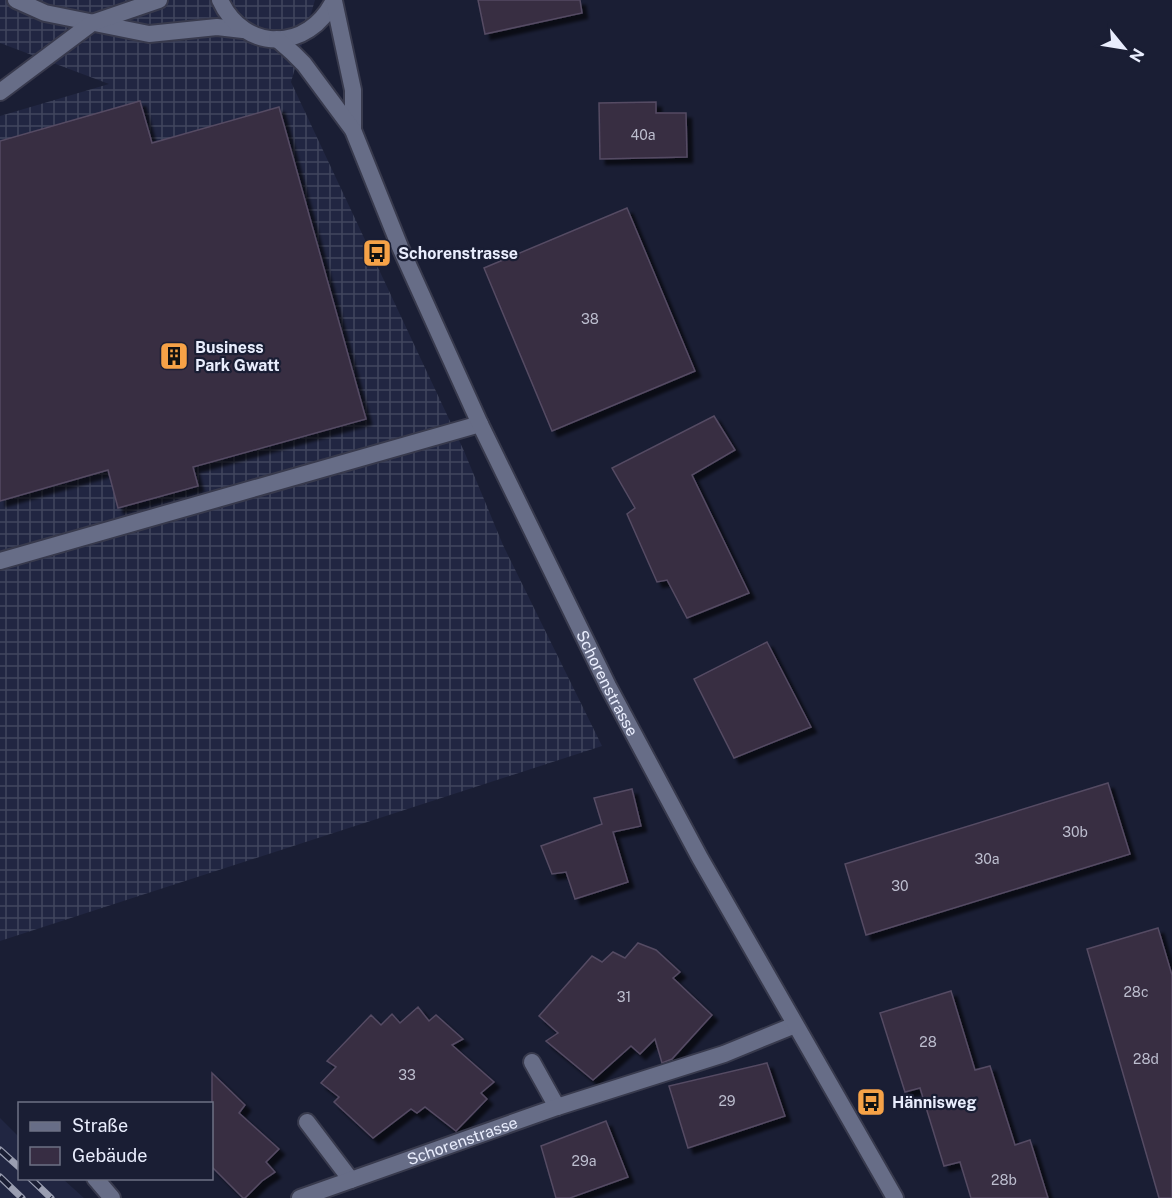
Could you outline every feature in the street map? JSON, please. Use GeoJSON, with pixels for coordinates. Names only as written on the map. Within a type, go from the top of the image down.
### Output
{"type":"FeatureCollection","features":[{"type":"Feature","properties":{"kind":"street"},"geometry":{"type":"LineString","coordinates":[[15,0],[45,13],[149,34],[217,27],[243,30],[254,35],[277,39],[291,38],[305,33],[317,24],[334,1]]}},
{"type":"Feature","properties":{"kind":"street"},"geometry":{"type":"LineString","coordinates":[[0,92],[92,23],[159,0]]}},
{"type":"Feature","properties":{"kind":"street"},"geometry":{"type":"LineString","coordinates":[[220,0],[230,17],[243,30]]}},
{"type":"Feature","properties":{"kind":"street","name":"Schorenstrasse"},"geometry":{"type":"LineString","coordinates":[[334,1],[353,90],[353,130]]}},
{"type":"Feature","properties":{"kind":"street","name":"Schorenstrasse"},"geometry":{"type":"LineString","coordinates":[[277,39],[304,64],[353,130],[400,247],[550,572],[613,696],[700,858],[895,1198]]}},
{"type":"Feature","properties":{"kind":"street"},"geometry":{"type":"LineString","coordinates":[[0,561],[480,424]]}},
{"type":"Feature","properties":{"kind":"street","name":"Schorenstrasse"},"geometry":{"type":"LineString","coordinates":[[300,1198],[557,1107],[724,1054],[795,1026]]}},
{"type":"Feature","properties":{"kind":"street"},"geometry":{"type":"LineString","coordinates":[[532,1062],[557,1107]]}},
{"type":"Feature","properties":{"kind":"street"},"geometry":{"type":"LineString","coordinates":[[307,1122],[351,1180]]}},
{"type":"Feature","properties":{"kind":"street"},"geometry":{"type":"LineString","coordinates":[[96,1180],[112,1198]]}},
{"type":"Feature","properties":{"kind":"shaded area"},"geometry":{"type":"Polygon","coordinates":[[[0,0],[315,0],[291,82],[464,451],[503,545],[602,746],[0,941],[0,116],[109,84],[0,43],[0,0]]]}},
{"type":"Feature","properties":{"kind":"shaded area"},"geometry":{"type":"Polygon","coordinates":[[[0,1118],[18,1136],[18,1180],[64,1180],[84,1198],[0,1198],[0,1118]]]}},
{"type":"Feature","properties":{"kind":"building"},"geometry":{"type":"Polygon","coordinates":[[[478,0],[580,0],[582,13],[485,34],[478,0]]]}},
{"type":"Feature","properties":{"kind":"building","name":"Business Park Gwatt"},"geometry":{"type":"Polygon","coordinates":[[[140,101],[152,143],[279,107],[366,419],[193,467],[198,486],[118,508],[108,470],[0,501],[0,141],[140,101]]]}},
{"type":"Feature","properties":{"kind":"building"},"geometry":{"type":"Polygon","coordinates":[[[656,102],[656,113],[686,113],[687,157],[600,159],[599,103],[656,102]]]}},
{"type":"Feature","properties":{"kind":"building"},"geometry":{"type":"Polygon","coordinates":[[[627,208],[695,371],[552,431],[484,268],[627,208]]]}},
{"type":"Feature","properties":{"kind":"building"},"geometry":{"type":"Polygon","coordinates":[[[714,416],[735,450],[692,475],[749,593],[687,618],[667,580],[657,582],[627,514],[635,508],[612,468],[714,416]]]}},
{"type":"Feature","properties":{"kind":"building"},"geometry":{"type":"Polygon","coordinates":[[[767,642],[811,727],[734,758],[694,679],[767,642]]]}},
{"type":"Feature","properties":{"kind":"building"},"geometry":{"type":"Polygon","coordinates":[[[1108,783],[1130,854],[866,935],[845,864],[1108,783]]]}},
{"type":"Feature","properties":{"kind":"building"},"geometry":{"type":"Polygon","coordinates":[[[632,789],[641,826],[613,832],[628,882],[575,899],[566,872],[552,874],[541,846],[602,824],[594,798],[632,789]]]}},
{"type":"Feature","properties":{"kind":"building"},"geometry":{"type":"Polygon","coordinates":[[[1158,928],[1172,975],[1172,1198],[1159,1198],[1087,949],[1158,928]]]}},
{"type":"Feature","properties":{"kind":"building"},"geometry":{"type":"Polygon","coordinates":[[[638,943],[656,950],[680,972],[673,978],[712,1015],[672,1059],[662,1063],[655,1039],[640,1054],[631,1046],[593,1080],[546,1041],[558,1033],[539,1016],[592,956],[602,962],[613,952],[625,958],[638,943]]]}},
{"type":"Feature","properties":{"kind":"building"},"geometry":{"type":"Polygon","coordinates":[[[951,991],[975,1070],[990,1066],[1015,1145],[1030,1140],[1048,1198],[971,1198],[960,1162],[944,1166],[920,1088],[905,1092],[880,1013],[951,991]]]}},
{"type":"Feature","properties":{"kind":"building"},"geometry":{"type":"Polygon","coordinates":[[[418,1007],[429,1021],[436,1015],[463,1039],[452,1045],[494,1082],[481,1093],[487,1099],[456,1131],[425,1107],[417,1113],[411,1109],[373,1138],[334,1102],[339,1097],[321,1083],[336,1067],[327,1061],[371,1015],[381,1025],[392,1014],[400,1023],[418,1007]]]}},
{"type":"Feature","properties":{"kind":"building"},"geometry":{"type":"Polygon","coordinates":[[[767,1063],[785,1116],[688,1148],[669,1086],[767,1063]]]}},
{"type":"Feature","properties":{"kind":"building"},"geometry":{"type":"Polygon","coordinates":[[[212,1073],[245,1105],[239,1113],[279,1149],[266,1162],[275,1172],[245,1198],[213,1168],[212,1073]]]}},
{"type":"Feature","properties":{"kind":"building"},"geometry":{"type":"Polygon","coordinates":[[[606,1121],[628,1177],[570,1198],[556,1198],[541,1146],[606,1121]]]}},
{"type":"Feature","properties":{"kind":"railway"},"geometry":{"type":"LineString","coordinates":[[0,1150],[18,1166]]}},
{"type":"Feature","properties":{"kind":"railway"},"geometry":{"type":"LineString","coordinates":[[0,1177],[22,1198]]}},
{"type":"Feature","properties":{"kind":"railway"},"geometry":{"type":"LineString","coordinates":[[32,1180],[51,1198]]}},
{"type":"Feature","properties":{"kind":"place","name":"Schorenstrasse"},"geometry":{"type":"Point","coordinates":[377,253]}},
{"type":"Feature","properties":{"kind":"place","name":"Business Park Gwatt"},"geometry":{"type":"Point","coordinates":[174,356]}},
{"type":"Feature","properties":{"kind":"place","name":"Hännisweg"},"geometry":{"type":"Point","coordinates":[871,1102]}}]}
